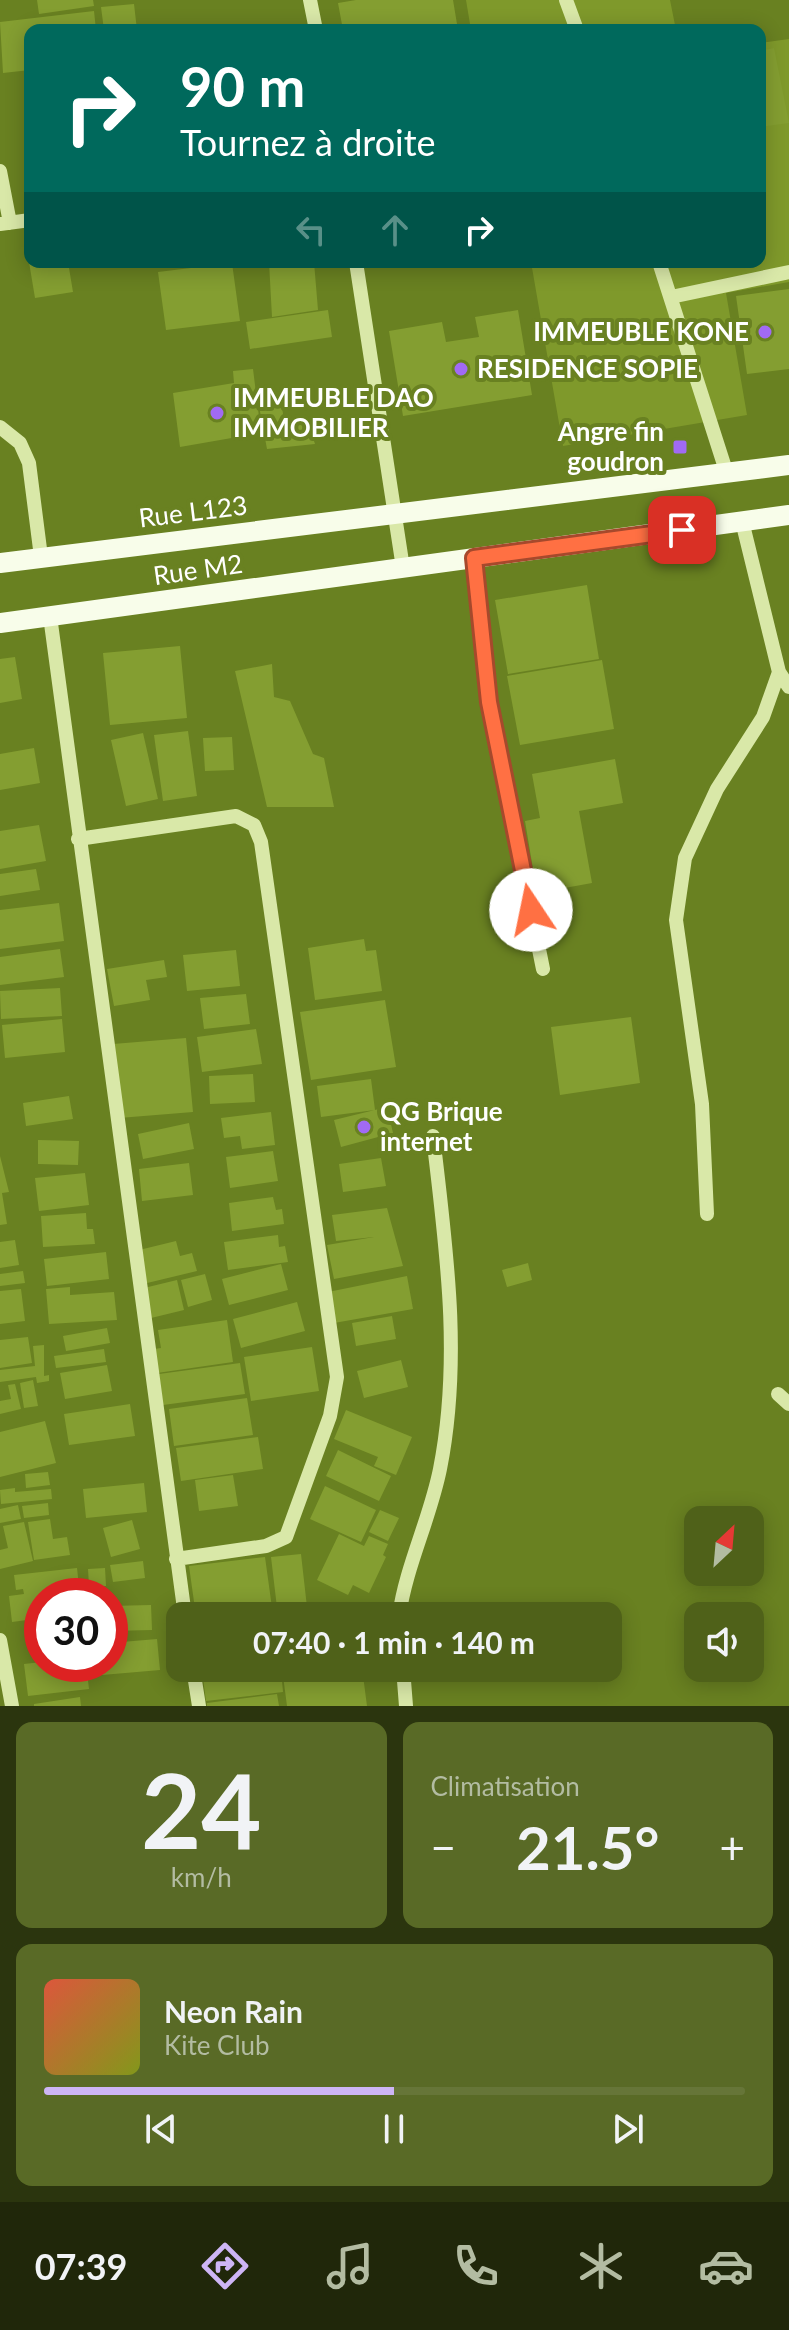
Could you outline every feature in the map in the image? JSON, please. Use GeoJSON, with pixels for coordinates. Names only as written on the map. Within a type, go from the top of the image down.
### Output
{"type":"FeatureCollection","features":[{"type":"Feature","properties":{"kind":"main road","name":"Rue L123"},"geometry":{"type":"LineString","coordinates":[[0,563],[789,465]]}},
{"type":"Feature","properties":{"kind":"main road","name":"Rue M2"},"geometry":{"type":"LineString","coordinates":[[0,623],[789,515]]}},
{"type":"Feature","properties":{"kind":"street"},"geometry":{"type":"LineString","coordinates":[[310,0],[315,24]]}},
{"type":"Feature","properties":{"kind":"street"},"geometry":{"type":"LineString","coordinates":[[566,0],[575,24]]}},
{"type":"Feature","properties":{"kind":"street"},"geometry":{"type":"LineString","coordinates":[[0,171],[5,224]]}},
{"type":"Feature","properties":{"kind":"street"},"geometry":{"type":"LineString","coordinates":[[357,268],[403,568]]}},
{"type":"Feature","properties":{"kind":"street"},"geometry":{"type":"LineString","coordinates":[[661,268],[727,474]]}},
{"type":"Feature","properties":{"kind":"street"},"geometry":{"type":"LineString","coordinates":[[671,297],[789,272]]}},
{"type":"Feature","properties":{"kind":"street"},"geometry":{"type":"LineString","coordinates":[[0,427],[20,443],[29,463],[41,557]]}},
{"type":"Feature","properties":{"kind":"street"},"geometry":{"type":"LineString","coordinates":[[742,521],[779,672],[789,687]]}},
{"type":"Feature","properties":{"kind":"street"},"geometry":{"type":"LineString","coordinates":[[474,558],[489,702],[543,969]]}},
{"type":"Feature","properties":{"kind":"street"},"geometry":{"type":"LineString","coordinates":[[50,616],[183,1602]]}},
{"type":"Feature","properties":{"kind":"street"},"geometry":{"type":"LineString","coordinates":[[707,1214],[702,1104],[676,920],[685,858],[717,789],[763,717],[779,672]]}},
{"type":"Feature","properties":{"kind":"street"},"geometry":{"type":"LineString","coordinates":[[78,839],[236,816],[254,825],[261,842],[337,1377],[330,1416],[286,1537],[266,1546],[176,1559]]}},
{"type":"Feature","properties":{"kind":"street"},"geometry":{"type":"LineString","coordinates":[[403,1602],[440,1471],[451,1395],[453,1311],[433,1136]]}},
{"type":"Feature","properties":{"kind":"street"},"geometry":{"type":"LineString","coordinates":[[0,1640],[12,1706]]}},
{"type":"Feature","properties":{"kind":"street"},"geometry":{"type":"LineString","coordinates":[[195,1682],[199,1706]]}},
{"type":"Feature","properties":{"kind":"street"},"geometry":{"type":"LineString","coordinates":[[404,1682],[406,1706]]}},
{"type":"Feature","properties":{"kind":"green space"},"geometry":{"type":"Polygon","coordinates":[[[466,0],[670,0],[675,24],[470,24],[466,0]]]}},
{"type":"Feature","properties":{"kind":"green space"},"geometry":{"type":"Polygon","coordinates":[[[789,39],[789,282],[726,293],[747,415],[563,446],[532,268],[766,268],[766,42],[789,39]]]}},
{"type":"Feature","properties":{"kind":"building"},"geometry":{"type":"Polygon","coordinates":[[[37,0],[93,0],[94,6],[39,14],[37,0]]]}},
{"type":"Feature","properties":{"kind":"building"},"geometry":{"type":"Polygon","coordinates":[[[356,0],[453,0],[457,24],[342,24],[338,3],[356,0]]]}},
{"type":"Feature","properties":{"kind":"building"},"geometry":{"type":"Polygon","coordinates":[[[134,4],[136,24],[103,24],[101,7],[134,4]]]}},
{"type":"Feature","properties":{"kind":"building"},"geometry":{"type":"Polygon","coordinates":[[[94,11],[95,24],[24,24],[24,71],[3,73],[0,22],[94,11]]]}},
{"type":"Feature","properties":{"kind":"building"},"geometry":{"type":"Polygon","coordinates":[[[774,48],[789,123],[766,126],[766,50],[774,48]]]}},
{"type":"Feature","properties":{"kind":"building"},"geometry":{"type":"Polygon","coordinates":[[[30,268],[69,268],[73,292],[35,298],[30,268]]]}},
{"type":"Feature","properties":{"kind":"building"},"geometry":{"type":"Polygon","coordinates":[[[233,268],[240,321],[166,330],[158,272],[233,268]]]}},
{"type":"Feature","properties":{"kind":"building"},"geometry":{"type":"Polygon","coordinates":[[[269,268],[314,268],[318,310],[272,317],[269,268]]]}},
{"type":"Feature","properties":{"kind":"building","name":"IMMEUBLE KONE"},"geometry":{"type":"Polygon","coordinates":[[[789,289],[789,369],[747,374],[736,296],[789,289]]]}},
{"type":"Feature","properties":{"kind":"building"},"geometry":{"type":"Polygon","coordinates":[[[328,310],[332,337],[250,349],[246,322],[328,310]]]}},
{"type":"Feature","properties":{"kind":"building","name":"RESIDENCE SOPIE"},"geometry":{"type":"Polygon","coordinates":[[[518,310],[532,395],[403,416],[389,331],[442,322],[446,342],[479,337],[475,317],[518,310]]]}},
{"type":"Feature","properties":{"kind":"building","name":"IMMEUBLE DAO IMMOBILIER"},"geometry":{"type":"Polygon","coordinates":[[[253,369],[261,433],[180,447],[173,393],[234,383],[233,371],[253,369]]]}},
{"type":"Feature","properties":{"kind":"building"},"geometry":{"type":"Polygon","coordinates":[[[281,402],[285,425],[307,420],[315,444],[267,449],[259,406],[281,402]]]}},
{"type":"Feature","properties":{"kind":"building"},"geometry":{"type":"Polygon","coordinates":[[[587,585],[599,659],[508,674],[495,600],[587,585]]]}},
{"type":"Feature","properties":{"kind":"building"},"geometry":{"type":"Polygon","coordinates":[[[180,646],[187,718],[110,725],[103,653],[180,646]]]}},
{"type":"Feature","properties":{"kind":"building"},"geometry":{"type":"Polygon","coordinates":[[[15,657],[22,699],[0,703],[0,659],[15,657]]]}},
{"type":"Feature","properties":{"kind":"building"},"geometry":{"type":"Polygon","coordinates":[[[602,660],[614,729],[520,745],[507,676],[602,660]]]}},
{"type":"Feature","properties":{"kind":"building"},"geometry":{"type":"Polygon","coordinates":[[[272,664],[274,697],[290,701],[313,754],[324,758],[334,807],[267,807],[235,671],[272,664]]]}},
{"type":"Feature","properties":{"kind":"building"},"geometry":{"type":"Polygon","coordinates":[[[188,731],[197,796],[163,801],[154,735],[188,731]]]}},
{"type":"Feature","properties":{"kind":"building"},"geometry":{"type":"Polygon","coordinates":[[[143,733],[158,799],[126,806],[111,740],[143,733]]]}},
{"type":"Feature","properties":{"kind":"building"},"geometry":{"type":"Polygon","coordinates":[[[232,737],[234,770],[205,771],[203,738],[232,737]]]}},
{"type":"Feature","properties":{"kind":"building"},"geometry":{"type":"Polygon","coordinates":[[[34,748],[40,783],[0,790],[0,754],[34,748]]]}},
{"type":"Feature","properties":{"kind":"building"},"geometry":{"type":"Polygon","coordinates":[[[615,759],[623,803],[579,811],[592,883],[537,893],[525,821],[540,818],[532,774],[615,759]]]}},
{"type":"Feature","properties":{"kind":"building"},"geometry":{"type":"Polygon","coordinates":[[[39,825],[46,861],[0,869],[0,831],[39,825]]]}},
{"type":"Feature","properties":{"kind":"building"},"geometry":{"type":"Polygon","coordinates":[[[36,869],[40,890],[0,896],[0,874],[36,869]]]}},
{"type":"Feature","properties":{"kind":"building"},"geometry":{"type":"Polygon","coordinates":[[[59,903],[64,941],[0,949],[0,910],[59,903]]]}},
{"type":"Feature","properties":{"kind":"building"},"geometry":{"type":"Polygon","coordinates":[[[364,939],[366,951],[376,950],[382,991],[315,1000],[308,948],[364,939]]]}},
{"type":"Feature","properties":{"kind":"building"},"geometry":{"type":"Polygon","coordinates":[[[60,949],[64,977],[0,985],[0,957],[60,949]]]}},
{"type":"Feature","properties":{"kind":"building"},"geometry":{"type":"Polygon","coordinates":[[[236,950],[240,986],[187,991],[183,955],[236,950]]]}},
{"type":"Feature","properties":{"kind":"building"},"geometry":{"type":"Polygon","coordinates":[[[164,960],[167,977],[146,980],[150,1000],[114,1006],[107,969],[164,960]]]}},
{"type":"Feature","properties":{"kind":"building"},"geometry":{"type":"Polygon","coordinates":[[[60,988],[62,1016],[1,1019],[0,991],[60,988]]]}},
{"type":"Feature","properties":{"kind":"building"},"geometry":{"type":"Polygon","coordinates":[[[246,994],[250,1024],[204,1029],[200,998],[246,994]]]}},
{"type":"Feature","properties":{"kind":"building"},"geometry":{"type":"Polygon","coordinates":[[[385,1000],[396,1067],[311,1080],[300,1012],[385,1000]]]}},
{"type":"Feature","properties":{"kind":"building"},"geometry":{"type":"Polygon","coordinates":[[[631,1017],[640,1083],[560,1095],[551,1027],[631,1017]]]}},
{"type":"Feature","properties":{"kind":"building"},"geometry":{"type":"Polygon","coordinates":[[[62,1019],[65,1052],[5,1058],[2,1025],[62,1019]]]}},
{"type":"Feature","properties":{"kind":"building"},"geometry":{"type":"Polygon","coordinates":[[[256,1029],[262,1064],[202,1072],[197,1037],[256,1029]]]}},
{"type":"Feature","properties":{"kind":"building"},"geometry":{"type":"Polygon","coordinates":[[[186,1038],[193,1112],[119,1118],[113,1044],[186,1038]]]}},
{"type":"Feature","properties":{"kind":"building"},"geometry":{"type":"Polygon","coordinates":[[[253,1074],[255,1102],[210,1104],[209,1076],[253,1074]]]}},
{"type":"Feature","properties":{"kind":"building"},"geometry":{"type":"Polygon","coordinates":[[[371,1079],[375,1110],[321,1117],[317,1086],[371,1079]]]}},
{"type":"Feature","properties":{"kind":"building"},"geometry":{"type":"Polygon","coordinates":[[[69,1096],[73,1119],[26,1126],[23,1103],[69,1096]]]}},
{"type":"Feature","properties":{"kind":"building","name":"QG Brique internet"},"geometry":{"type":"Polygon","coordinates":[[[387,1107],[393,1133],[341,1147],[334,1120],[387,1107]]]}},
{"type":"Feature","properties":{"kind":"building"},"geometry":{"type":"Polygon","coordinates":[[[271,1112],[275,1145],[242,1149],[240,1136],[224,1138],[221,1118],[271,1112]]]}},
{"type":"Feature","properties":{"kind":"building"},"geometry":{"type":"Polygon","coordinates":[[[189,1123],[194,1149],[143,1159],[138,1134],[189,1123]]]}},
{"type":"Feature","properties":{"kind":"building"},"geometry":{"type":"Polygon","coordinates":[[[38,1140],[79,1141],[78,1165],[38,1164],[38,1140]]]}},
{"type":"Feature","properties":{"kind":"building"},"geometry":{"type":"Polygon","coordinates":[[[273,1151],[278,1181],[230,1188],[226,1157],[273,1151]]]}},
{"type":"Feature","properties":{"kind":"building"},"geometry":{"type":"Polygon","coordinates":[[[0,1156],[9,1192],[2,1193],[7,1224],[0,1225],[0,1156]]]}},
{"type":"Feature","properties":{"kind":"building"},"geometry":{"type":"Polygon","coordinates":[[[381,1158],[386,1186],[343,1192],[339,1164],[381,1158]]]}},
{"type":"Feature","properties":{"kind":"building"},"geometry":{"type":"Polygon","coordinates":[[[189,1163],[193,1195],[142,1201],[139,1169],[189,1163]]]}},
{"type":"Feature","properties":{"kind":"building"},"geometry":{"type":"Polygon","coordinates":[[[85,1173],[89,1205],[39,1211],[35,1178],[85,1173]]]}},
{"type":"Feature","properties":{"kind":"building"},"geometry":{"type":"Polygon","coordinates":[[[273,1197],[276,1210],[282,1209],[284,1224],[232,1231],[229,1203],[273,1197]]]}},
{"type":"Feature","properties":{"kind":"building"},"geometry":{"type":"Polygon","coordinates":[[[387,1208],[403,1266],[334,1279],[327,1245],[374,1237],[336,1241],[332,1215],[387,1208]]]}},
{"type":"Feature","properties":{"kind":"building"},"geometry":{"type":"Polygon","coordinates":[[[86,1213],[87,1229],[93,1229],[95,1244],[43,1247],[41,1216],[86,1213]]]}},
{"type":"Feature","properties":{"kind":"building"},"geometry":{"type":"Polygon","coordinates":[[[278,1235],[279,1247],[285,1246],[288,1262],[228,1270],[224,1242],[278,1235]]]}},
{"type":"Feature","properties":{"kind":"building"},"geometry":{"type":"Polygon","coordinates":[[[15,1240],[19,1265],[0,1268],[0,1242],[15,1240]]]}},
{"type":"Feature","properties":{"kind":"building"},"geometry":{"type":"Polygon","coordinates":[[[176,1241],[180,1256],[192,1253],[197,1271],[143,1284],[135,1251],[176,1241]]]}},
{"type":"Feature","properties":{"kind":"building"},"geometry":{"type":"Polygon","coordinates":[[[106,1252],[109,1279],[47,1286],[44,1259],[106,1252]]]}},
{"type":"Feature","properties":{"kind":"building"},"geometry":{"type":"Polygon","coordinates":[[[528,1263],[532,1280],[507,1287],[502,1270],[528,1263]]]}},
{"type":"Feature","properties":{"kind":"building"},"geometry":{"type":"Polygon","coordinates":[[[281,1264],[288,1290],[229,1305],[222,1279],[281,1264]]]}},
{"type":"Feature","properties":{"kind":"building"},"geometry":{"type":"Polygon","coordinates":[[[23,1271],[25,1283],[0,1286],[0,1274],[23,1271]]]}},
{"type":"Feature","properties":{"kind":"building"},"geometry":{"type":"Polygon","coordinates":[[[205,1274],[212,1300],[188,1307],[181,1280],[205,1274]]]}},
{"type":"Feature","properties":{"kind":"building"},"geometry":{"type":"Polygon","coordinates":[[[407,1276],[413,1309],[334,1323],[328,1292],[407,1276]]]}},
{"type":"Feature","properties":{"kind":"building"},"geometry":{"type":"Polygon","coordinates":[[[177,1280],[184,1310],[151,1318],[144,1288],[177,1280]]]}},
{"type":"Feature","properties":{"kind":"building"},"geometry":{"type":"Polygon","coordinates":[[[70,1287],[70,1295],[114,1292],[117,1320],[49,1324],[46,1289],[70,1287]]]}},
{"type":"Feature","properties":{"kind":"building"},"geometry":{"type":"Polygon","coordinates":[[[21,1289],[25,1321],[0,1324],[0,1291],[21,1289]]]}},
{"type":"Feature","properties":{"kind":"building"},"geometry":{"type":"Polygon","coordinates":[[[297,1302],[305,1331],[241,1348],[233,1319],[297,1302]]]}},
{"type":"Feature","properties":{"kind":"building"},"geometry":{"type":"Polygon","coordinates":[[[392,1316],[396,1339],[356,1346],[352,1323],[392,1316]]]}},
{"type":"Feature","properties":{"kind":"building"},"geometry":{"type":"Polygon","coordinates":[[[227,1320],[233,1362],[157,1373],[154,1349],[161,1348],[158,1330],[227,1320]]]}},
{"type":"Feature","properties":{"kind":"building"},"geometry":{"type":"Polygon","coordinates":[[[107,1328],[110,1343],[66,1351],[63,1336],[107,1328]]]}},
{"type":"Feature","properties":{"kind":"building"},"geometry":{"type":"Polygon","coordinates":[[[28,1337],[32,1363],[0,1368],[0,1340],[28,1337]]]}},
{"type":"Feature","properties":{"kind":"building"},"geometry":{"type":"Polygon","coordinates":[[[44,1345],[44,1376],[49,1375],[49,1381],[37,1383],[36,1377],[0,1382],[0,1370],[35,1366],[33,1346],[44,1345]]]}},
{"type":"Feature","properties":{"kind":"building"},"geometry":{"type":"Polygon","coordinates":[[[312,1347],[319,1391],[251,1401],[244,1357],[312,1347]]]}},
{"type":"Feature","properties":{"kind":"building"},"geometry":{"type":"Polygon","coordinates":[[[104,1349],[106,1362],[56,1368],[54,1356],[104,1349]]]}},
{"type":"Feature","properties":{"kind":"building"},"geometry":{"type":"Polygon","coordinates":[[[401,1360],[408,1387],[364,1398],[357,1371],[401,1360]]]}},
{"type":"Feature","properties":{"kind":"building"},"geometry":{"type":"Polygon","coordinates":[[[240,1363],[245,1394],[163,1405],[159,1374],[240,1363]]]}},
{"type":"Feature","properties":{"kind":"building"},"geometry":{"type":"Polygon","coordinates":[[[107,1365],[112,1391],[65,1399],[60,1373],[107,1365]]]}},
{"type":"Feature","properties":{"kind":"building"},"geometry":{"type":"Polygon","coordinates":[[[33,1380],[38,1406],[24,1408],[20,1383],[33,1380]]]}},
{"type":"Feature","properties":{"kind":"building"},"geometry":{"type":"Polygon","coordinates":[[[15,1384],[21,1409],[0,1414],[0,1401],[11,1399],[8,1385],[15,1384]]]}},
{"type":"Feature","properties":{"kind":"building"},"geometry":{"type":"Polygon","coordinates":[[[247,1398],[253,1435],[174,1446],[169,1409],[247,1398]]]}},
{"type":"Feature","properties":{"kind":"building"},"geometry":{"type":"Polygon","coordinates":[[[130,1404],[135,1436],[69,1445],[64,1414],[130,1404]]]}},
{"type":"Feature","properties":{"kind":"building"},"geometry":{"type":"Polygon","coordinates":[[[346,1410],[412,1437],[396,1475],[374,1466],[378,1457],[334,1439],[346,1410]]]}},
{"type":"Feature","properties":{"kind":"building"},"geometry":{"type":"Polygon","coordinates":[[[45,1421],[56,1463],[0,1477],[0,1432],[45,1421]]]}},
{"type":"Feature","properties":{"kind":"building"},"geometry":{"type":"Polygon","coordinates":[[[258,1437],[263,1469],[181,1481],[176,1448],[258,1437]]]}},
{"type":"Feature","properties":{"kind":"building"},"geometry":{"type":"Polygon","coordinates":[[[338,1450],[391,1476],[379,1501],[326,1476],[338,1450]]]}},
{"type":"Feature","properties":{"kind":"building"},"geometry":{"type":"Polygon","coordinates":[[[48,1472],[50,1485],[26,1488],[25,1474],[48,1472]]]}},
{"type":"Feature","properties":{"kind":"building"},"geometry":{"type":"Polygon","coordinates":[[[233,1475],[238,1506],[199,1511],[195,1480],[233,1475]]]}},
{"type":"Feature","properties":{"kind":"building"},"geometry":{"type":"Polygon","coordinates":[[[144,1483],[147,1512],[86,1518],[83,1489],[144,1483]]]}},
{"type":"Feature","properties":{"kind":"building"},"geometry":{"type":"Polygon","coordinates":[[[325,1486],[376,1510],[361,1542],[310,1519],[325,1486]]]}},
{"type":"Feature","properties":{"kind":"building"},"geometry":{"type":"Polygon","coordinates":[[[15,1488],[15,1492],[51,1489],[52,1499],[1,1504],[0,1490],[15,1488]]]}},
{"type":"Feature","properties":{"kind":"building"},"geometry":{"type":"Polygon","coordinates":[[[48,1503],[49,1515],[24,1518],[22,1506],[48,1503]]]}},
{"type":"Feature","properties":{"kind":"building"},"geometry":{"type":"Polygon","coordinates":[[[18,1505],[21,1519],[0,1523],[0,1509],[18,1505]]]}},
{"type":"Feature","properties":{"kind":"building"},"geometry":{"type":"Polygon","coordinates":[[[380,1510],[399,1518],[388,1541],[369,1532],[380,1510]]]}},
{"type":"Feature","properties":{"kind":"building"},"geometry":{"type":"Polygon","coordinates":[[[50,1519],[53,1539],[67,1537],[70,1555],[34,1560],[28,1522],[50,1519]]]}},
{"type":"Feature","properties":{"kind":"building"},"geometry":{"type":"Polygon","coordinates":[[[132,1520],[140,1549],[111,1557],[103,1528],[132,1520]]]}},
{"type":"Feature","properties":{"kind":"building"},"geometry":{"type":"Polygon","coordinates":[[[24,1522],[33,1561],[0,1569],[0,1550],[8,1548],[3,1526],[24,1522]]]}},
{"type":"Feature","properties":{"kind":"building"},"geometry":{"type":"Polygon","coordinates":[[[339,1534],[364,1546],[369,1536],[388,1544],[383,1555],[386,1557],[369,1593],[353,1585],[348,1595],[317,1580],[339,1534]]]}},
{"type":"Feature","properties":{"kind":"building"},"geometry":{"type":"Polygon","coordinates":[[[301,1554],[306,1602],[276,1602],[271,1557],[301,1554]]]}},
{"type":"Feature","properties":{"kind":"building"},"geometry":{"type":"Polygon","coordinates":[[[265,1557],[271,1602],[194,1602],[189,1566],[265,1557]]]}},
{"type":"Feature","properties":{"kind":"building"},"geometry":{"type":"Polygon","coordinates":[[[143,1561],[145,1578],[112,1578],[110,1565],[143,1561]]]}},
{"type":"Feature","properties":{"kind":"building"},"geometry":{"type":"Polygon","coordinates":[[[77,1568],[78,1578],[24,1578],[24,1594],[23,1589],[16,1590],[14,1575],[77,1568]]]}},
{"type":"Feature","properties":{"kind":"building"},"geometry":{"type":"Polygon","coordinates":[[[105,1568],[106,1578],[89,1578],[88,1569],[105,1568]]]}},
{"type":"Feature","properties":{"kind":"building"},"geometry":{"type":"Polygon","coordinates":[[[24,1594],[24,1620],[12,1622],[9,1596],[24,1594]]]}},
{"type":"Feature","properties":{"kind":"building"},"geometry":{"type":"Polygon","coordinates":[[[151,1605],[152,1630],[128,1631],[128,1606],[151,1605]]]}},
{"type":"Feature","properties":{"kind":"building"},"geometry":{"type":"Polygon","coordinates":[[[157,1639],[160,1670],[128,1673],[128,1641],[157,1639]]]}},
{"type":"Feature","properties":{"kind":"building"},"geometry":{"type":"Polygon","coordinates":[[[26,1682],[88,1682],[89,1689],[28,1696],[26,1682]]]}},
{"type":"Feature","properties":{"kind":"building"},"geometry":{"type":"Polygon","coordinates":[[[204,1682],[282,1682],[283,1692],[206,1701],[204,1682]]]}},
{"type":"Feature","properties":{"kind":"building"},"geometry":{"type":"Polygon","coordinates":[[[284,1682],[364,1682],[367,1706],[287,1706],[284,1682]]]}},
{"type":"Feature","properties":{"kind":"building"},"geometry":{"type":"Polygon","coordinates":[[[277,1694],[279,1706],[207,1706],[207,1703],[277,1694]]]}},
{"type":"Feature","properties":{"kind":"building"},"geometry":{"type":"Polygon","coordinates":[[[80,1697],[81,1706],[34,1706],[34,1704],[80,1697]]]}},
{"type":"Feature","properties":{"kind":"place","name":"IMMEUBLE KONE"},"geometry":{"type":"Point","coordinates":[765,332]}},
{"type":"Feature","properties":{"kind":"place","name":"RESIDENCE SOPIE"},"geometry":{"type":"Point","coordinates":[461,369]}},
{"type":"Feature","properties":{"kind":"place","name":"IMMEUBLE DAO IMMOBILIER"},"geometry":{"type":"Point","coordinates":[217,413]}},
{"type":"Feature","properties":{"kind":"place","name":"Angre fin goudron"},"geometry":{"type":"Point","coordinates":[680,447]}},
{"type":"Feature","properties":{"kind":"place","name":"QG Brique internet"},"geometry":{"type":"Point","coordinates":[364,1127]}},
{"type":"Feature","properties":{"kind":"route"},"geometry":{"type":"LineString","coordinates":[[531,910],[489,702],[474,558],[682,530]]}}]}
